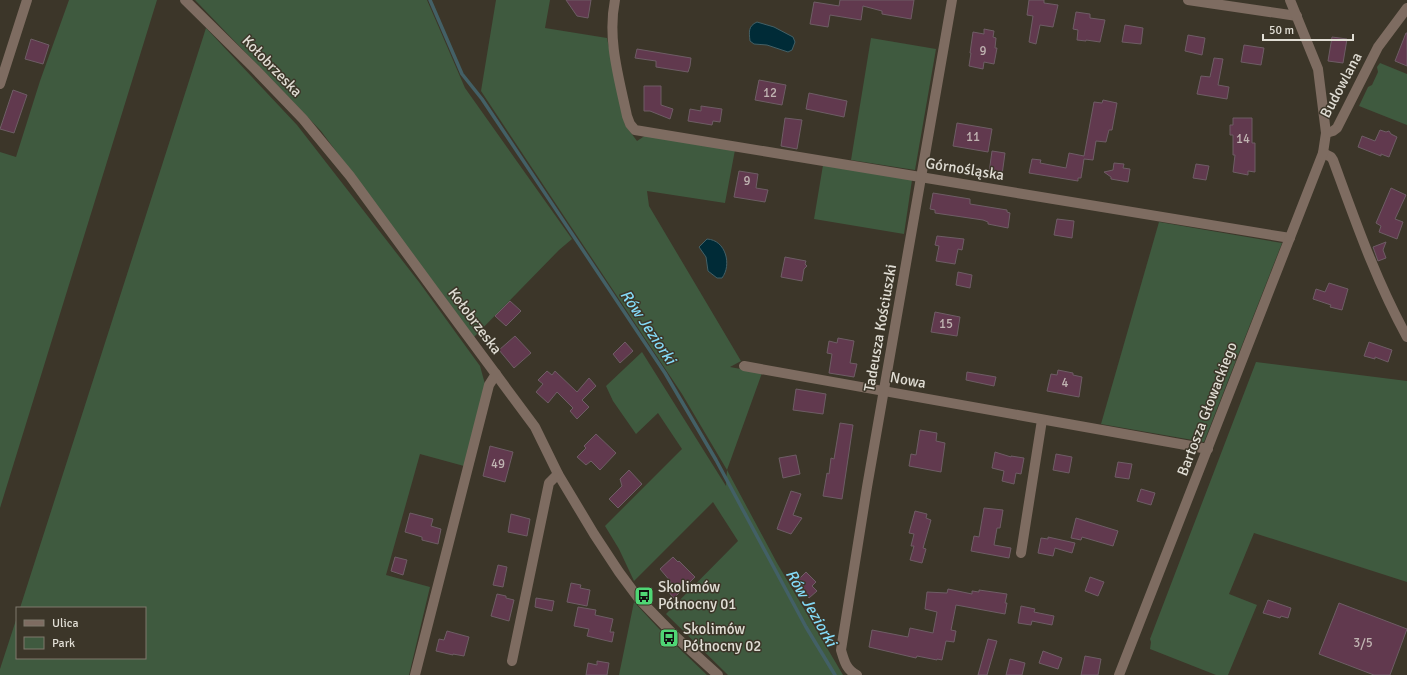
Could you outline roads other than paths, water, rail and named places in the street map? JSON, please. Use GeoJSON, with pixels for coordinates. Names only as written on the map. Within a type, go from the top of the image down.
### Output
{"type":"FeatureCollection","features":[{"type":"Feature","properties":{"kind":"street"},"geometry":{"type":"LineString","coordinates":[[0,84],[27,0]]}},
{"type":"Feature","properties":{"kind":"street","name":"Kołobrzeska"},"geometry":{"type":"LineString","coordinates":[[185,0],[255,69],[302,119],[350,176],[535,427],[558,474],[594,534],[639,599],[676,637],[718,675]]}},
{"type":"Feature","properties":{"kind":"street","name":"Górnośląska"},"geometry":{"type":"LineString","coordinates":[[615,0],[612,30],[613,48],[627,116],[630,124],[635,130],[1290,238]]}},
{"type":"Feature","properties":{"kind":"street","name":"Tadeusza Kościuszki"},"geometry":{"type":"LineString","coordinates":[[857,675],[853,673],[844,662],[841,650],[867,487],[952,0]]}},
{"type":"Feature","properties":{"kind":"street"},"geometry":{"type":"LineString","coordinates":[[1188,0],[1297,16]]}},
{"type":"Feature","properties":{"kind":"street","name":"Bartosza Głowackiego"},"geometry":{"type":"LineString","coordinates":[[1119,675],[1323,153],[1326,133],[1318,70],[1290,0]]}},
{"type":"Feature","properties":{"kind":"street","name":"Budowlana"},"geometry":{"type":"LineString","coordinates":[[1326,133],[1337,128],[1378,47],[1407,8]]}},
{"type":"Feature","properties":{"kind":"street"},"geometry":{"type":"LineString","coordinates":[[1323,153],[1331,157],[1333,160],[1371,262],[1392,309],[1407,337]]}},
{"type":"Feature","properties":{"kind":"street","name":"Nowa"},"geometry":{"type":"LineString","coordinates":[[744,366],[1208,449]]}},
{"type":"Feature","properties":{"kind":"street"},"geometry":{"type":"LineString","coordinates":[[415,675],[489,385],[496,374]]}},
{"type":"Feature","properties":{"kind":"street"},"geometry":{"type":"LineString","coordinates":[[1021,553],[1042,420]]}},
{"type":"Feature","properties":{"kind":"street"},"geometry":{"type":"LineString","coordinates":[[512,661],[548,483],[558,474]]}},
{"type":"Feature","properties":{"kind":"water"},"geometry":{"type":"Polygon","coordinates":[[[757,22],[774,27],[793,37],[795,42],[792,50],[788,52],[767,45],[754,44],[750,41],[749,32],[752,25],[757,22]]]}},
{"type":"Feature","properties":{"kind":"water"},"geometry":{"type":"Polygon","coordinates":[[[707,239],[714,240],[723,248],[727,260],[727,267],[722,278],[717,278],[708,271],[706,257],[699,247],[707,239]]]}},
{"type":"Feature","properties":{"kind":"waterway","name":"Rów Jeziorki"},"geometry":{"type":"LineString","coordinates":[[430,0],[462,74],[482,99],[665,373],[716,460],[806,627],[835,675]]}},
{"type":"Feature","properties":{"kind":"place","name":"Skolimów Północny 01"},"geometry":{"type":"Point","coordinates":[644,596]}},
{"type":"Feature","properties":{"kind":"place","name":"Skolimów Północny 02"},"geometry":{"type":"Point","coordinates":[669,638]}}]}
